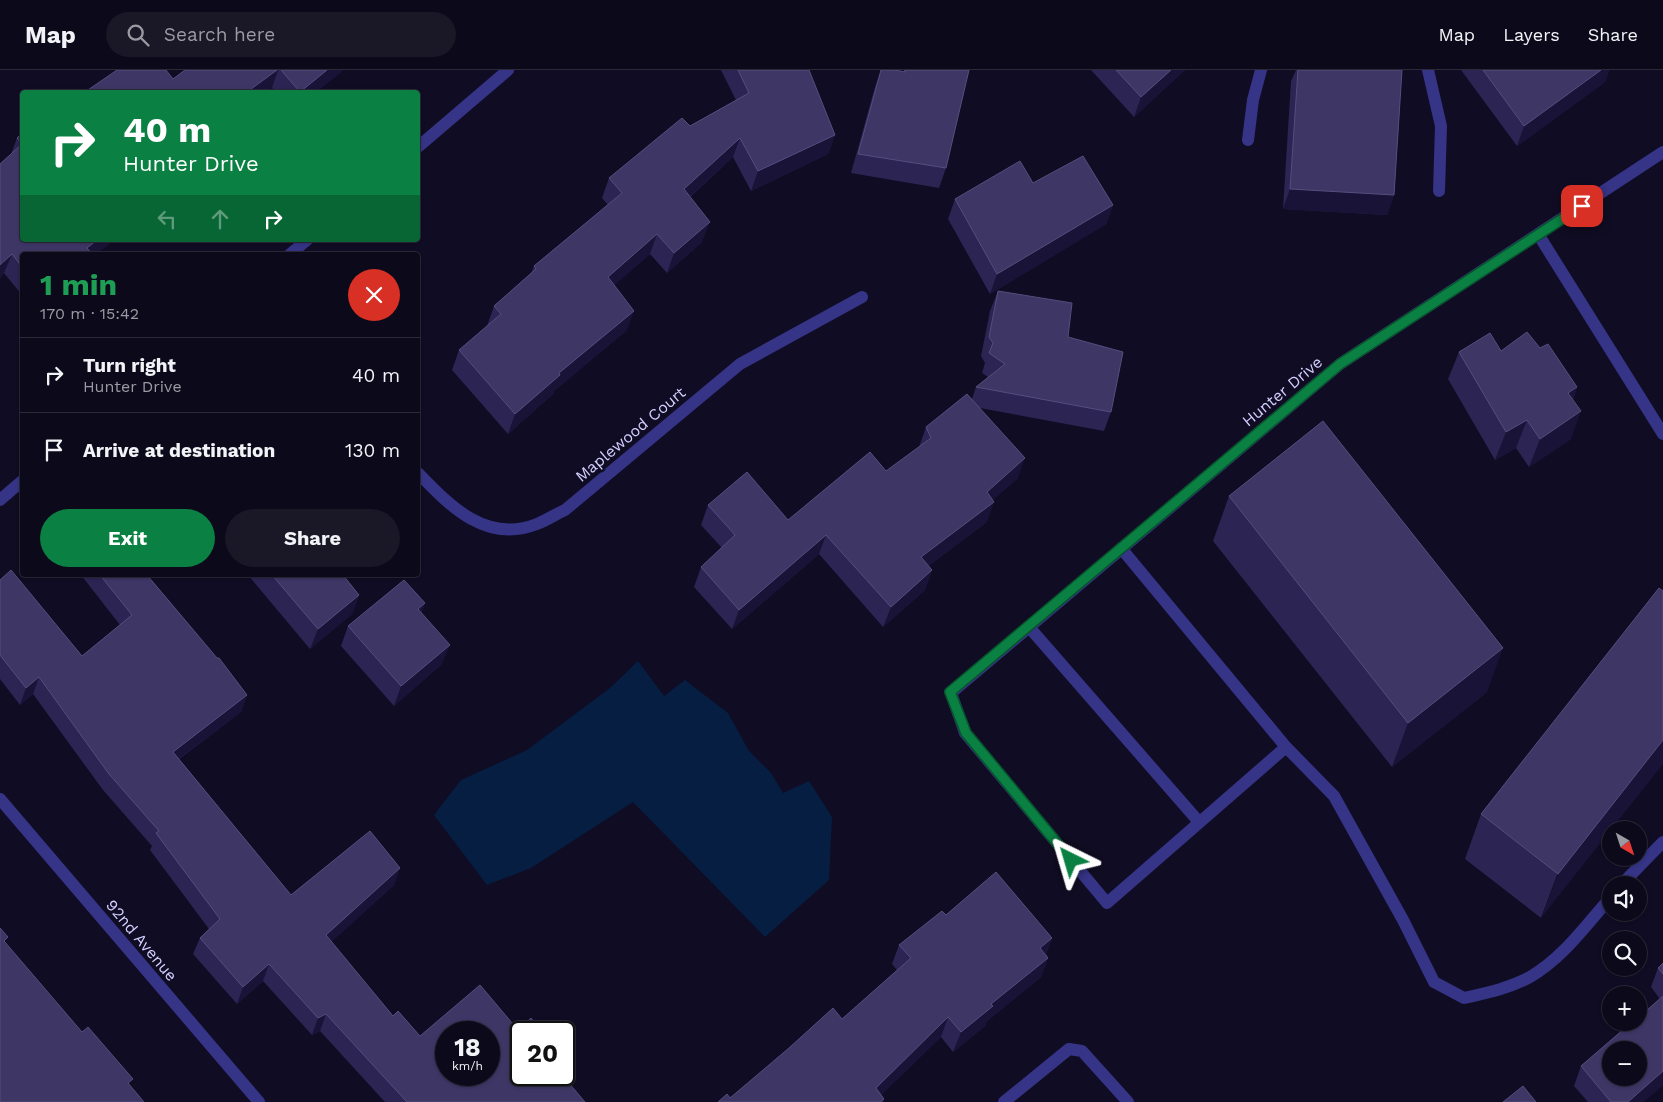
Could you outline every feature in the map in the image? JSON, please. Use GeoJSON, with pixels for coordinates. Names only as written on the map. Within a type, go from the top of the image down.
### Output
{"type":"FeatureCollection","features":[{"type":"Feature","properties":{"kind":"street"},"geometry":{"type":"LineString","coordinates":[[420,145],[508,70]]}},
{"type":"Feature","properties":{"kind":"street"},"geometry":{"type":"LineString","coordinates":[[1248,140],[1253,100],[1261,70]]}},
{"type":"Feature","properties":{"kind":"street"},"geometry":{"type":"LineString","coordinates":[[1428,70],[1441,126],[1439,190]]}},
{"type":"Feature","properties":{"kind":"street","name":"Hunter Drive"},"geometry":{"type":"LineString","coordinates":[[1199,822],[1107,903],[966,733],[950,692],[1030,627],[1340,364],[1663,152]]}},
{"type":"Feature","properties":{"kind":"street"},"geometry":{"type":"LineString","coordinates":[[1538,234],[1663,434]]}},
{"type":"Feature","properties":{"kind":"street"},"geometry":{"type":"LineString","coordinates":[[293,252],[305,242]]}},
{"type":"Feature","properties":{"kind":"street","name":"Maplewood Court"},"geometry":{"type":"LineString","coordinates":[[420,476],[442,498],[468,519],[492,527],[511,529],[536,524],[565,510],[740,364],[862,297]]}},
{"type":"Feature","properties":{"kind":"street"},"geometry":{"type":"LineString","coordinates":[[0,500],[20,483]]}},
{"type":"Feature","properties":{"kind":"street"},"geometry":{"type":"LineString","coordinates":[[1122,548],[1286,746],[1334,796],[1403,920],[1434,982],[1464,998],[1495,991],[1529,978],[1562,954],[1602,907]]}},
{"type":"Feature","properties":{"kind":"street"},"geometry":{"type":"LineString","coordinates":[[1030,627],[1199,822],[1286,746]]}},
{"type":"Feature","properties":{"kind":"street","name":"92nd Avenue"},"geometry":{"type":"LineString","coordinates":[[0,799],[259,1102]]}},
{"type":"Feature","properties":{"kind":"street"},"geometry":{"type":"LineString","coordinates":[[1631,876],[1663,842]]}},
{"type":"Feature","properties":{"kind":"street"},"geometry":{"type":"LineString","coordinates":[[1004,1102],[1069,1049],[1082,1051],[1128,1102]]}},
{"type":"Feature","properties":{"kind":"water"},"geometry":{"type":"Polygon","coordinates":[[[638,661],[664,696],[685,680],[728,713],[749,751],[771,773],[783,793],[809,781],[832,817],[829,880],[765,937],[633,802],[531,868],[487,885],[434,815],[461,780],[527,750],[610,688],[638,661]]]}},
{"type":"Feature","properties":{"kind":"building"},"geometry":{"type":"Polygon","coordinates":[[[117,70],[166,70],[173,79],[185,70],[277,70],[250,90],[88,90],[117,70]]]}},
{"type":"Feature","properties":{"kind":"building"},"geometry":{"type":"Polygon","coordinates":[[[281,70],[327,70],[302,90],[298,90],[281,70]]]}},
{"type":"Feature","properties":{"kind":"building"},"geometry":{"type":"Polygon","coordinates":[[[738,70],[809,70],[835,135],[758,171],[740,138],[684,189],[710,222],[674,253],[657,234],[608,277],[634,311],[559,373],[560,375],[515,414],[459,350],[501,314],[494,306],[536,269],[534,266],[622,193],[609,178],[682,118],[690,126],[749,93],[738,70]]]}},
{"type":"Feature","properties":{"kind":"building"},"geometry":{"type":"Polygon","coordinates":[[[881,70],[905,72],[905,70],[969,70],[946,168],[858,154],[881,70]]]}},
{"type":"Feature","properties":{"kind":"building"},"geometry":{"type":"Polygon","coordinates":[[[1116,70],[1171,70],[1141,97],[1116,70]]]}},
{"type":"Feature","properties":{"kind":"building"},"geometry":{"type":"Polygon","coordinates":[[[1298,70],[1402,70],[1394,195],[1290,189],[1298,70]]]}},
{"type":"Feature","properties":{"kind":"building"},"geometry":{"type":"Polygon","coordinates":[[[1483,70],[1601,70],[1524,126],[1483,70]]]}},
{"type":"Feature","properties":{"kind":"building"},"geometry":{"type":"Polygon","coordinates":[[[20,146],[20,242],[94,242],[87,248],[90,252],[20,252],[20,264],[12,254],[0,265],[0,164],[20,146]]]}},
{"type":"Feature","properties":{"kind":"building"},"geometry":{"type":"Polygon","coordinates":[[[1083,156],[1113,205],[997,274],[955,199],[1020,161],[1033,183],[1083,156]]]}},
{"type":"Feature","properties":{"kind":"building"},"geometry":{"type":"Polygon","coordinates":[[[998,291],[1072,303],[1068,337],[1123,352],[1111,412],[976,387],[1005,364],[989,353],[993,343],[989,337],[998,291]]]}},
{"type":"Feature","properties":{"kind":"building"},"geometry":{"type":"Polygon","coordinates":[[[1527,332],[1540,348],[1548,344],[1577,387],[1568,393],[1581,411],[1540,439],[1527,420],[1506,432],[1459,352],[1490,333],[1501,351],[1527,332]]]}},
{"type":"Feature","properties":{"kind":"building"},"geometry":{"type":"Polygon","coordinates":[[[967,394],[1025,458],[987,492],[994,502],[921,557],[932,570],[891,607],[826,535],[739,610],[701,567],[735,535],[708,505],[747,472],[788,520],[870,452],[886,471],[931,438],[926,427],[967,394]]]}},
{"type":"Feature","properties":{"kind":"building"},"geometry":{"type":"Polygon","coordinates":[[[1323,421],[1503,648],[1408,723],[1229,496],[1323,421]]]}},
{"type":"Feature","properties":{"kind":"building"},"geometry":{"type":"Polygon","coordinates":[[[11,570],[82,656],[132,615],[102,577],[149,577],[217,658],[219,658],[247,695],[173,752],[291,895],[370,831],[400,868],[326,935],[393,1016],[398,1011],[420,1036],[435,1023],[435,1086],[500,1086],[500,1021],[438,1021],[480,985],[510,1021],[510,1086],[571,1086],[585,1102],[407,1102],[326,1014],[318,1018],[269,964],[243,987],[200,938],[220,919],[156,833],[159,831],[109,774],[39,677],[26,688],[0,655],[0,580],[11,570]]]}},
{"type":"Feature","properties":{"kind":"building"},"geometry":{"type":"Polygon","coordinates":[[[274,577],[345,577],[359,595],[318,629],[274,577]]]}},
{"type":"Feature","properties":{"kind":"building"},"geometry":{"type":"Polygon","coordinates":[[[404,580],[425,603],[418,609],[450,645],[401,686],[348,626],[404,580]]]}},
{"type":"Feature","properties":{"kind":"building"},"geometry":{"type":"Polygon","coordinates":[[[1659,588],[1663,591],[1663,740],[1558,874],[1481,814],[1659,588]]]}},
{"type":"Feature","properties":{"kind":"building"},"geometry":{"type":"Polygon","coordinates":[[[996,872],[1052,938],[1040,948],[1048,958],[991,1004],[993,1006],[961,1032],[948,1017],[876,1088],[884,1099],[880,1102],[718,1102],[727,1094],[730,1098],[833,1008],[842,1019],[911,958],[899,945],[942,911],[946,915],[996,872]]]}},
{"type":"Feature","properties":{"kind":"building"},"geometry":{"type":"Polygon","coordinates":[[[0,928],[8,937],[4,941],[82,1032],[88,1027],[133,1079],[128,1083],[144,1102],[0,1102],[0,928]]]}},
{"type":"Feature","properties":{"kind":"building"},"geometry":{"type":"Polygon","coordinates":[[[1663,963],[1663,974],[1658,968],[1663,963]]]}},
{"type":"Feature","properties":{"kind":"building"},"geometry":{"type":"Polygon","coordinates":[[[1663,996],[1663,1071],[1647,1085],[1647,1041],[1610,1041],[1622,1031],[1647,1031],[1647,1010],[1663,996]]]}},
{"type":"Feature","properties":{"kind":"building"},"geometry":{"type":"Polygon","coordinates":[[[1602,1048],[1602,1086],[1646,1086],[1628,1102],[1611,1102],[1581,1066],[1602,1048]]]}},
{"type":"Feature","properties":{"kind":"building"},"geometry":{"type":"Polygon","coordinates":[[[1523,1086],[1536,1102],[1503,1102],[1523,1086]]]}},
{"type":"Feature","properties":{"kind":"route"},"geometry":{"type":"LineString","coordinates":[[1071,860],[966,733],[950,692],[1030,627],[1340,364],[1582,206]]}}]}
